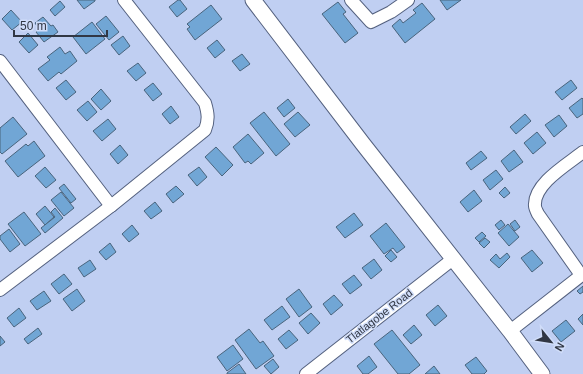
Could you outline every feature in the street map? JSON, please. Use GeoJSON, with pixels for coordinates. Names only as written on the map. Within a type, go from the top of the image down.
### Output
{"type":"FeatureCollection","features":[{"type":"Feature","properties":{"kind":"street"},"geometry":{"type":"LineString","coordinates":[[0,290],[111,206],[199,136],[205,130],[208,123],[208,114],[205,103],[124,0]]}},
{"type":"Feature","properties":{"kind":"street"},"geometry":{"type":"LineString","coordinates":[[254,0],[542,374]]}},
{"type":"Feature","properties":{"kind":"street"},"geometry":{"type":"LineString","coordinates":[[351,0],[371,22],[391,12],[408,0]]}},
{"type":"Feature","properties":{"kind":"street"},"geometry":{"type":"LineString","coordinates":[[0,61],[111,206]]}},
{"type":"Feature","properties":{"kind":"street"},"geometry":{"type":"LineString","coordinates":[[510,331],[582,274],[543,222],[535,206],[536,194],[547,180],[583,152]]}},
{"type":"Feature","properties":{"kind":"street","name":"Tlatlagobe Road"},"geometry":{"type":"LineString","coordinates":[[306,374],[453,259]]}},
{"type":"Feature","properties":{"kind":"building"},"geometry":{"type":"Polygon","coordinates":[[[77,0],[95,0],[95,1],[84,9],[77,0]]]}},
{"type":"Feature","properties":{"kind":"building"},"geometry":{"type":"Polygon","coordinates":[[[180,0],[187,9],[177,17],[169,7],[180,0]]]}},
{"type":"Feature","properties":{"kind":"building"},"geometry":{"type":"Polygon","coordinates":[[[440,0],[461,0],[447,10],[440,0]]]}},
{"type":"Feature","properties":{"kind":"building"},"geometry":{"type":"Polygon","coordinates":[[[60,1],[65,7],[55,16],[50,10],[60,1]]]}},
{"type":"Feature","properties":{"kind":"building"},"geometry":{"type":"Polygon","coordinates":[[[338,2],[346,12],[343,14],[358,33],[345,43],[322,14],[338,2]]]}},
{"type":"Feature","properties":{"kind":"building"},"geometry":{"type":"Polygon","coordinates":[[[422,3],[435,19],[405,43],[392,26],[400,19],[403,23],[416,13],[413,10],[422,3]]]}},
{"type":"Feature","properties":{"kind":"building"},"geometry":{"type":"Polygon","coordinates":[[[211,5],[222,19],[195,40],[187,29],[190,27],[187,24],[211,5]]]}},
{"type":"Feature","properties":{"kind":"building"},"geometry":{"type":"Polygon","coordinates":[[[11,10],[22,22],[12,30],[2,19],[11,10]]]}},
{"type":"Feature","properties":{"kind":"building"},"geometry":{"type":"Polygon","coordinates":[[[106,16],[119,32],[109,40],[96,24],[106,16]]]}},
{"type":"Feature","properties":{"kind":"building"},"geometry":{"type":"Polygon","coordinates":[[[43,17],[51,26],[53,25],[58,32],[44,42],[36,32],[39,29],[35,23],[43,17]]]}},
{"type":"Feature","properties":{"kind":"building"},"geometry":{"type":"Polygon","coordinates":[[[92,22],[105,39],[86,54],[73,37],[92,22]]]}},
{"type":"Feature","properties":{"kind":"building"},"geometry":{"type":"Polygon","coordinates":[[[28,33],[38,45],[29,53],[19,42],[28,33]]]}},
{"type":"Feature","properties":{"kind":"building"},"geometry":{"type":"Polygon","coordinates":[[[123,36],[130,46],[119,55],[111,45],[123,36]]]}},
{"type":"Feature","properties":{"kind":"building"},"geometry":{"type":"Polygon","coordinates":[[[217,40],[225,50],[215,58],[207,48],[217,40]]]}},
{"type":"Feature","properties":{"kind":"building"},"geometry":{"type":"Polygon","coordinates":[[[60,47],[65,54],[70,51],[77,61],[61,74],[59,72],[48,81],[38,69],[50,60],[47,57],[60,47]]]}},
{"type":"Feature","properties":{"kind":"building"},"geometry":{"type":"Polygon","coordinates":[[[242,54],[250,64],[240,71],[232,61],[242,54]]]}},
{"type":"Feature","properties":{"kind":"building"},"geometry":{"type":"Polygon","coordinates":[[[138,63],[146,73],[136,81],[127,71],[138,63]]]}},
{"type":"Feature","properties":{"kind":"building"},"geometry":{"type":"Polygon","coordinates":[[[66,80],[76,92],[66,100],[56,88],[66,80]]]}},
{"type":"Feature","properties":{"kind":"building"},"geometry":{"type":"Polygon","coordinates":[[[571,80],[577,88],[562,100],[555,92],[571,80]]]}},
{"type":"Feature","properties":{"kind":"building"},"geometry":{"type":"Polygon","coordinates":[[[153,83],[162,94],[153,101],[144,90],[153,83]]]}},
{"type":"Feature","properties":{"kind":"building"},"geometry":{"type":"Polygon","coordinates":[[[101,89],[111,101],[101,110],[91,99],[101,89]]]}},
{"type":"Feature","properties":{"kind":"building"},"geometry":{"type":"Polygon","coordinates":[[[582,98],[583,114],[577,118],[569,108],[582,98]]]}},
{"type":"Feature","properties":{"kind":"building"},"geometry":{"type":"Polygon","coordinates":[[[288,99],[295,108],[284,117],[277,108],[288,99]]]}},
{"type":"Feature","properties":{"kind":"building"},"geometry":{"type":"Polygon","coordinates":[[[88,101],[97,112],[87,121],[77,110],[88,101]]]}},
{"type":"Feature","properties":{"kind":"building"},"geometry":{"type":"Polygon","coordinates":[[[171,106],[179,117],[170,124],[162,114],[171,106]]]}},
{"type":"Feature","properties":{"kind":"building"},"geometry":{"type":"Polygon","coordinates":[[[264,112],[290,144],[276,156],[250,123],[264,112]]]}},
{"type":"Feature","properties":{"kind":"building"},"geometry":{"type":"Polygon","coordinates":[[[298,112],[310,125],[295,137],[284,124],[298,112]]]}},
{"type":"Feature","properties":{"kind":"building"},"geometry":{"type":"Polygon","coordinates":[[[525,114],[531,121],[516,134],[510,127],[525,114]]]}},
{"type":"Feature","properties":{"kind":"building"},"geometry":{"type":"Polygon","coordinates":[[[559,115],[567,126],[554,137],[545,125],[559,115]]]}},
{"type":"Feature","properties":{"kind":"building"},"geometry":{"type":"Polygon","coordinates":[[[13,117],[27,134],[2,154],[0,152],[0,128],[13,117]]]}},
{"type":"Feature","properties":{"kind":"building"},"geometry":{"type":"Polygon","coordinates":[[[108,119],[116,129],[102,141],[93,131],[108,119]]]}},
{"type":"Feature","properties":{"kind":"building"},"geometry":{"type":"Polygon","coordinates":[[[537,132],[546,143],[533,154],[524,143],[537,132]]]}},
{"type":"Feature","properties":{"kind":"building"},"geometry":{"type":"Polygon","coordinates":[[[248,134],[264,153],[251,164],[248,161],[245,163],[233,147],[248,134]]]}},
{"type":"Feature","properties":{"kind":"building"},"geometry":{"type":"Polygon","coordinates":[[[34,141],[45,156],[18,177],[5,161],[26,144],[28,146],[34,141]]]}},
{"type":"Feature","properties":{"kind":"building"},"geometry":{"type":"Polygon","coordinates":[[[120,145],[128,155],[118,164],[110,154],[120,145]]]}},
{"type":"Feature","properties":{"kind":"building"},"geometry":{"type":"Polygon","coordinates":[[[216,147],[233,165],[222,176],[205,157],[216,147]]]}},
{"type":"Feature","properties":{"kind":"building"},"geometry":{"type":"Polygon","coordinates":[[[514,150],[523,162],[509,172],[501,161],[514,150]]]}},
{"type":"Feature","properties":{"kind":"building"},"geometry":{"type":"Polygon","coordinates":[[[481,151],[487,158],[471,170],[466,163],[481,151]]]}},
{"type":"Feature","properties":{"kind":"building"},"geometry":{"type":"Polygon","coordinates":[[[45,167],[56,180],[46,188],[35,176],[45,167]]]}},
{"type":"Feature","properties":{"kind":"building"},"geometry":{"type":"Polygon","coordinates":[[[199,167],[207,177],[197,186],[188,175],[199,167]]]}},
{"type":"Feature","properties":{"kind":"building"},"geometry":{"type":"Polygon","coordinates":[[[496,170],[503,179],[490,190],[483,180],[496,170]]]}},
{"type":"Feature","properties":{"kind":"building"},"geometry":{"type":"Polygon","coordinates":[[[64,184],[76,199],[71,203],[59,188],[64,184]]]}},
{"type":"Feature","properties":{"kind":"building"},"geometry":{"type":"Polygon","coordinates":[[[176,186],[184,194],[173,203],[166,194],[176,186]]]}},
{"type":"Feature","properties":{"kind":"building"},"geometry":{"type":"Polygon","coordinates":[[[505,187],[510,193],[504,198],[499,193],[505,187]]]}},
{"type":"Feature","properties":{"kind":"building"},"geometry":{"type":"Polygon","coordinates":[[[474,190],[482,201],[468,212],[460,202],[474,190]]]}},
{"type":"Feature","properties":{"kind":"building"},"geometry":{"type":"Polygon","coordinates":[[[61,192],[74,208],[64,216],[51,200],[61,192]]]}},
{"type":"Feature","properties":{"kind":"building"},"geometry":{"type":"Polygon","coordinates":[[[155,202],[162,211],[151,219],[144,211],[155,202]]]}},
{"type":"Feature","properties":{"kind":"building"},"geometry":{"type":"Polygon","coordinates":[[[45,206],[54,217],[45,225],[36,214],[45,206]]]}},
{"type":"Feature","properties":{"kind":"building"},"geometry":{"type":"Polygon","coordinates":[[[55,208],[63,218],[45,233],[41,228],[55,217],[51,212],[55,208]]]}},
{"type":"Feature","properties":{"kind":"building"},"geometry":{"type":"Polygon","coordinates":[[[24,212],[41,234],[25,246],[8,224],[24,212]]]}},
{"type":"Feature","properties":{"kind":"building"},"geometry":{"type":"Polygon","coordinates":[[[354,213],[363,225],[345,238],[336,227],[354,213]]]}},
{"type":"Feature","properties":{"kind":"building"},"geometry":{"type":"Polygon","coordinates":[[[501,220],[505,225],[499,230],[495,225],[501,220]]]}},
{"type":"Feature","properties":{"kind":"building"},"geometry":{"type":"Polygon","coordinates":[[[515,220],[520,227],[515,231],[510,224],[515,220]]]}},
{"type":"Feature","properties":{"kind":"building"},"geometry":{"type":"Polygon","coordinates":[[[386,223],[405,247],[397,253],[393,248],[384,254],[370,236],[386,223]]]}},
{"type":"Feature","properties":{"kind":"building"},"geometry":{"type":"Polygon","coordinates":[[[508,224],[519,237],[509,246],[498,233],[508,224]]]}},
{"type":"Feature","properties":{"kind":"building"},"geometry":{"type":"Polygon","coordinates":[[[132,225],[139,234],[129,242],[122,234],[132,225]]]}},
{"type":"Feature","properties":{"kind":"building"},"geometry":{"type":"Polygon","coordinates":[[[9,229],[20,244],[10,252],[0,239],[0,236],[9,229]]]}},
{"type":"Feature","properties":{"kind":"building"},"geometry":{"type":"Polygon","coordinates":[[[482,232],[486,236],[479,242],[475,238],[482,232]]]}},
{"type":"Feature","properties":{"kind":"building"},"geometry":{"type":"Polygon","coordinates":[[[485,238],[490,242],[484,248],[479,243],[485,238]]]}},
{"type":"Feature","properties":{"kind":"building"},"geometry":{"type":"Polygon","coordinates":[[[110,243],[116,252],[106,260],[99,252],[110,243]]]}},
{"type":"Feature","properties":{"kind":"building"},"geometry":{"type":"Polygon","coordinates":[[[391,250],[397,257],[391,262],[385,256],[391,250]]]}},
{"type":"Feature","properties":{"kind":"building"},"geometry":{"type":"Polygon","coordinates":[[[532,250],[543,263],[532,272],[521,258],[532,250]]]}},
{"type":"Feature","properties":{"kind":"building"},"geometry":{"type":"Polygon","coordinates":[[[507,253],[510,257],[499,268],[490,260],[496,254],[500,259],[507,253]]]}},
{"type":"Feature","properties":{"kind":"building"},"geometry":{"type":"Polygon","coordinates":[[[374,259],[382,270],[371,279],[362,268],[374,259]]]}},
{"type":"Feature","properties":{"kind":"building"},"geometry":{"type":"Polygon","coordinates":[[[90,260],[96,269],[84,277],[78,268],[90,260]]]}},
{"type":"Feature","properties":{"kind":"building"},"geometry":{"type":"Polygon","coordinates":[[[64,274],[72,284],[59,294],[51,284],[64,274]]]}},
{"type":"Feature","properties":{"kind":"building"},"geometry":{"type":"Polygon","coordinates":[[[354,275],[362,285],[350,294],[342,284],[354,275]]]}},
{"type":"Feature","properties":{"kind":"building"},"geometry":{"type":"Polygon","coordinates":[[[583,286],[583,292],[580,294],[577,291],[583,286]]]}},
{"type":"Feature","properties":{"kind":"building"},"geometry":{"type":"Polygon","coordinates":[[[77,289],[85,301],[72,311],[63,299],[77,289]]]}},
{"type":"Feature","properties":{"kind":"building"},"geometry":{"type":"Polygon","coordinates":[[[299,289],[312,307],[299,317],[286,299],[299,289]]]}},
{"type":"Feature","properties":{"kind":"building"},"geometry":{"type":"Polygon","coordinates":[[[44,291],[51,301],[37,310],[30,301],[44,291]]]}},
{"type":"Feature","properties":{"kind":"building"},"geometry":{"type":"Polygon","coordinates":[[[334,295],[343,305],[331,315],[323,304],[334,295]]]}},
{"type":"Feature","properties":{"kind":"building"},"geometry":{"type":"Polygon","coordinates":[[[438,305],[447,316],[435,326],[426,315],[438,305]]]}},
{"type":"Feature","properties":{"kind":"building"},"geometry":{"type":"Polygon","coordinates":[[[282,306],[290,317],[272,330],[264,320],[282,306]]]}},
{"type":"Feature","properties":{"kind":"building"},"geometry":{"type":"Polygon","coordinates":[[[19,308],[26,318],[14,327],[7,318],[19,308]]]}},
{"type":"Feature","properties":{"kind":"building"},"geometry":{"type":"Polygon","coordinates":[[[311,313],[320,323],[308,334],[299,323],[311,313]]]}},
{"type":"Feature","properties":{"kind":"building"},"geometry":{"type":"Polygon","coordinates":[[[583,314],[583,325],[578,319],[583,314]]]}},
{"type":"Feature","properties":{"kind":"building"},"geometry":{"type":"Polygon","coordinates":[[[566,320],[575,331],[561,342],[552,331],[566,320]]]}},
{"type":"Feature","properties":{"kind":"building"},"geometry":{"type":"Polygon","coordinates":[[[414,325],[422,335],[411,344],[403,335],[414,325]]]}},
{"type":"Feature","properties":{"kind":"building"},"geometry":{"type":"Polygon","coordinates":[[[38,328],[42,334],[28,344],[24,339],[38,328]]]}},
{"type":"Feature","properties":{"kind":"building"},"geometry":{"type":"Polygon","coordinates":[[[249,329],[260,343],[263,341],[274,356],[256,369],[235,340],[249,329]]]}},
{"type":"Feature","properties":{"kind":"building"},"geometry":{"type":"Polygon","coordinates":[[[289,330],[298,340],[286,349],[278,339],[289,330]]]}},
{"type":"Feature","properties":{"kind":"building"},"geometry":{"type":"Polygon","coordinates":[[[392,330],[420,365],[409,374],[398,374],[374,344],[392,330]]]}},
{"type":"Feature","properties":{"kind":"building"},"geometry":{"type":"Polygon","coordinates":[[[0,336],[5,342],[0,346],[0,336]]]}},
{"type":"Feature","properties":{"kind":"building"},"geometry":{"type":"Polygon","coordinates":[[[233,345],[243,359],[227,371],[217,357],[233,345]]]}},
{"type":"Feature","properties":{"kind":"building"},"geometry":{"type":"Polygon","coordinates":[[[369,356],[377,367],[368,374],[363,374],[357,366],[369,356]]]}},
{"type":"Feature","properties":{"kind":"building"},"geometry":{"type":"Polygon","coordinates":[[[476,357],[487,371],[484,374],[472,374],[465,365],[476,357]]]}},
{"type":"Feature","properties":{"kind":"building"},"geometry":{"type":"Polygon","coordinates":[[[273,359],[279,367],[271,374],[264,366],[273,359]]]}},
{"type":"Feature","properties":{"kind":"building"},"geometry":{"type":"Polygon","coordinates":[[[239,364],[246,374],[227,374],[227,373],[239,364]]]}},
{"type":"Feature","properties":{"kind":"building"},"geometry":{"type":"Polygon","coordinates":[[[434,366],[440,374],[425,374],[434,366]]]}}]}
